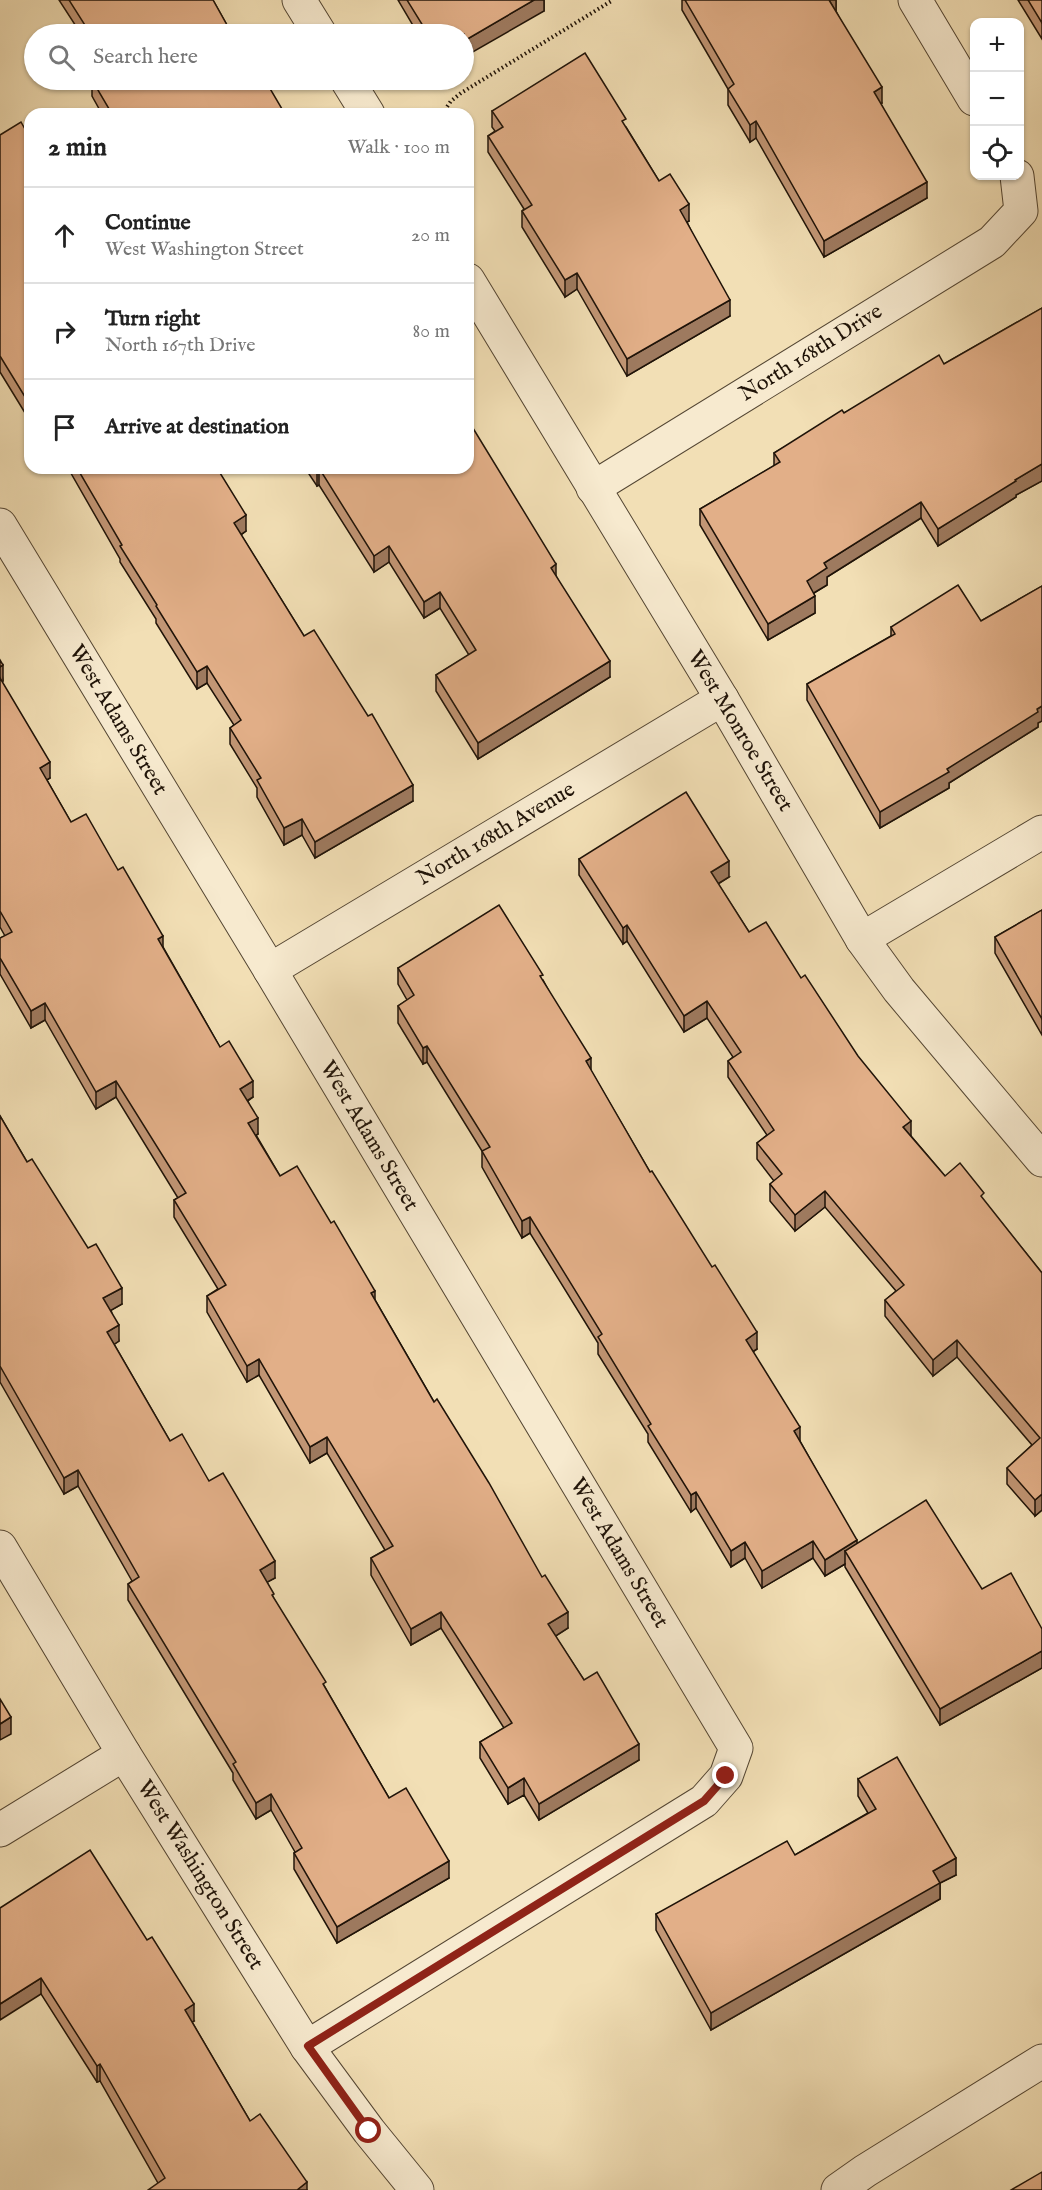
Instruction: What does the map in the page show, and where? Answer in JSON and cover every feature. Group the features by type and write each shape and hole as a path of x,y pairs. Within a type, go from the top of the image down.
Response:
{"street":[{"path":"299,0 314,24"},
{"path":"915,0 970,91"},
{"path":"353,90 364,108"},
{"name":"North 168th Drive","path":"593,488 992,242 1021,211 1017,180"},
{"name":"West Monroe Street","path":"474,290 722,699 862,939 899,990 1042,1160"},
{"name":"West Adams Street","path":"0,525 270,970 736,1748 726,1776 704,1801 308,2046"},
{"name":"North 168th Avenue","path":"270,970 722,699"},
{"path":"862,939 1042,832"},
{"name":"West Washington Street","path":"0,1547 124,1754 308,2046 369,2131 417,2190"},
{"path":"0,1830 124,1754"},
{"path":"838,2190 1042,2061"}],"path":[{"path":"474,85 613,0"},
{"path":"446,108 450,101 466,90"}],"building":[{"path":"69,0 213,0 226,24 84,24"},
{"path":"407,0 534,0 474,35 474,24 422,24"},
{"path":"685,0 829,0 882,87 874,92 927,182 824,241 756,121 750,125 728,89 734,84"},
{"path":"1028,0 1042,0 1042,23"},
{"path":"585,53 626,119 622,121 659,181 670,174 689,204 680,210 730,300 627,359 577,273 565,280 522,211 532,205 488,136 503,127 492,111"},
{"path":"98,90 271,90 281,108 108,108"},
{"path":"21,122 24,127 24,395 0,356 0,135"},
{"path":"1042,308 1042,464 938,529 921,502 824,563 827,568 807,581 815,596 768,624 700,509 780,462 774,453 842,410 844,413 939,355 944,364"},
{"path":"474,430 556,564 551,568 610,661 478,743 436,675 476,650 440,592 424,602 389,546 374,556 323,474 474,474"},
{"path":"81,474 221,474 246,515 234,523 304,636 314,630 368,716 372,714 413,785 315,842 302,819 284,828 257,780 261,778 230,728 241,720 207,666 197,672 120,546 122,545"},
{"path":"958,585 981,621 1042,586 1042,706 1037,709 1038,712 947,769 949,772 880,812 807,684 895,634 891,627"},
{"path":"0,678 50,762 40,768 71,822 86,814 118,870 123,867 163,936 158,939 220,1047 229,1041 253,1081 240,1089 258,1118 248,1123 280,1176 297,1166 331,1223 334,1221 375,1291 371,1293 434,1402 437,1399 489,1483 542,1577 545,1575 568,1612 548,1624 584,1680 597,1672 639,1744 539,1804 524,1778 508,1788 480,1742 512,1723 441,1612 411,1629 371,1558 393,1546 327,1437 310,1447 259,1359 247,1366 207,1296 226,1285 174,1200 186,1193 116,1081 96,1092 45,1003 31,1011 0,958 0,938 12,932 0,911"},
{"path":"686,792 729,861 711,872 749,932 766,922 801,978 805,975 858,1056 911,1121 903,1127 945,1176 960,1163 984,1193 981,1196 1042,1273 1042,1494 1035,1500 1007,1468 1040,1438 957,1340 933,1360 885,1300 904,1285 825,1191 795,1215 770,1184 782,1174 757,1143 774,1130 728,1061 741,1052 707,1001 684,1016 627,925 623,928 579,859"},
{"path":"499,905 591,1058 586,1061 650,1172 652,1171 712,1267 715,1265 757,1332 746,1340 800,1427 794,1431 857,1540 825,1560 813,1541 762,1571 745,1542 731,1551 696,1492 691,1495 648,1426 651,1424 598,1337 602,1334 530,1217 522,1221 482,1151 490,1147 427,1046 423,1048 398,1006 414,995 398,968"},
{"path":"1042,910 1042,1019 995,937"},
{"path":"0,1116 27,1162 32,1159 88,1248 96,1244 122,1288 103,1298 119,1325 107,1332 170,1441 182,1434 209,1481 223,1473 275,1561 260,1570 274,1594 272,1595 326,1682 323,1684 389,1798 406,1788 449,1861 337,1927 294,1853 302,1848 271,1794 256,1803 233,1764 236,1762 128,1584 139,1577 78,1470 64,1478 0,1366"},
{"path":"926,1500 982,1589 1011,1573 1042,1629 1042,1651 940,1709 845,1551"},
{"path":"0,1699 11,1717 0,1724"},
{"path":"897,1757 956,1858 933,1871 940,1883 711,2013 656,1914 787,1841 795,1855 876,1809 858,1779"},
{"path":"90,1850 147,1940 152,1937 194,2004 185,2010 250,2121 260,2114 307,2182 297,2190 148,2190 165,2178 100,2064 97,2066 41,1978 0,2004 0,1908"},
{"path":"1042,2172 1042,2190 1011,2190"}],"route":[{"path":"369,2131 308,2046 704,1801 726,1776"}]}
